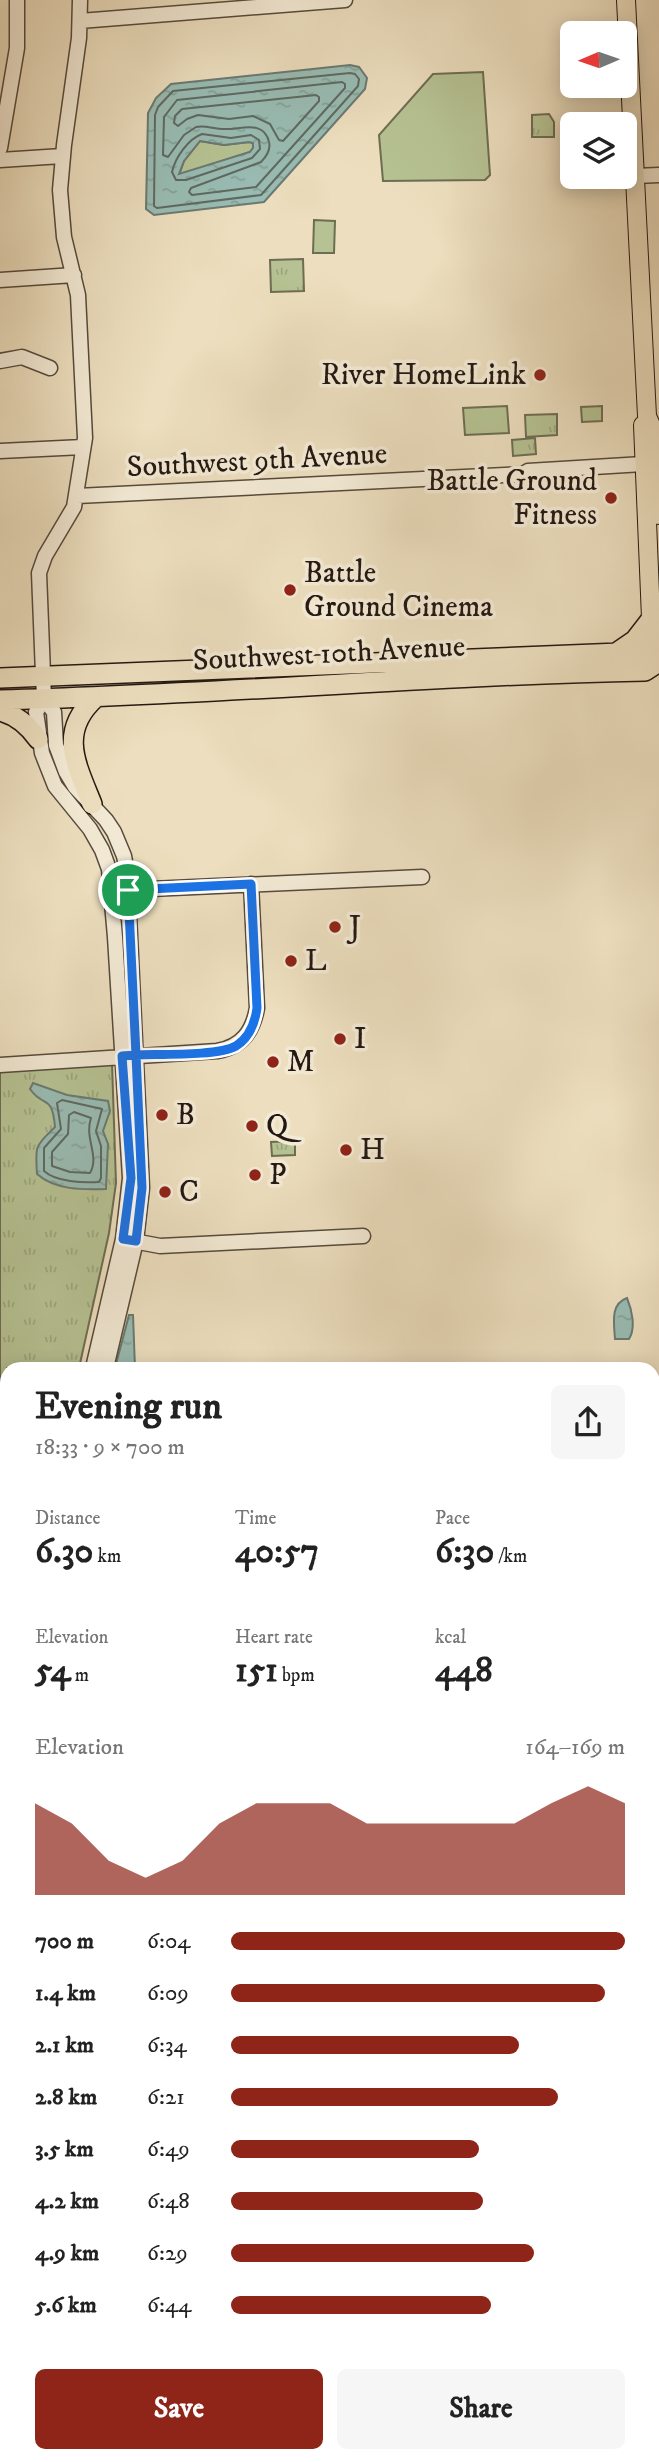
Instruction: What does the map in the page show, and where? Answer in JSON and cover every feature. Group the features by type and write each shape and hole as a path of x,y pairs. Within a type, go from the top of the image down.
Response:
{"highway":[{"path":"616,653 640,635 652,618"},
{"name":"Southwest 10th Avenue","path":"0,678 644,652 659,659 645,671 516,673 95,698 0,700"},
{"path":"92,804 76,760 73,735 76,719 95,698"},
{"path":"0,711 10,713 22,721 38,739"}],"main road":[{"path":"626,0 632,112"},
{"path":"636,189 647,416 653,430 659,513"},
{"path":"647,416 641,429 652,642 659,659"},
{"path":"644,470 650,472 651,493 659,513"}],"street":[{"path":"0,148 17,48 17,0"},
{"path":"80,0 80,21 60,190 61,222 78,295 85,424 77,496 69,518 45,555 39,573 44,699 36,712 41,753 55,786 96,838 109,869 142,1188 107,1362"},
{"path":"80,21 198,6 345,0"},
{"path":"0,160 62,156"},
{"path":"637,176 659,175"},
{"path":"0,280 74,275"},
{"path":"0,361 22,357 50,368"},
{"path":"0,451 83,447"},
{"name":"Southwest 9th Avenue","path":"77,496 523,474 528,471 644,470"},
{"path":"44,699 54,712 56,745 66,772 75,787 106,820 120,845 126,864 129,1055"},
{"path":"128,890 422,877"},
{"path":"0,1065 227,1049 245,1038 253,1026 257,1008 251,884"},
{"path":"130,1240 160,1246 363,1236"},
{"path":"95,1362 130,1240"}],"green space":[{"path":"483,72 490,175 485,180 383,181 379,135 433,74"},
{"path":"549,114 554,122 554,137 532,137 532,115"},
{"path":"200,141 224,145 249,142 253,143 253,148 250,152 179,175 184,161"},
{"path":"314,220 335,221 334,253 313,253"},
{"path":"303,259 304,291 271,292 270,260"},
{"path":"507,406 509,433 465,435 463,408"},
{"path":"602,406 602,421 582,422 581,407"},
{"path":"557,414 557,435 526,437 525,415"},
{"path":"535,438 536,454 513,456 512,440"},
{"path":"112,1063 116,1183 109,1233 80,1362 0,1362 0,1069"},
{"path":"295,1141 295,1155 272,1156 271,1142"}],"water":[{"path":"350,65 359,67 367,78 365,89 264,202 154,215 146,209 148,113 156,98 171,84","holes":["200,141 224,145 249,142 253,143 253,148 250,152 179,174 184,161"]},
{"path":"33,1083 67,1095 108,1101 110,1111 103,1131 108,1144 106,1189 61,1186 37,1174 38,1147 55,1127 49,1105 30,1089"},
{"path":"627,1298 632,1319 631,1335 629,1339 615,1339 615,1309"},
{"path":"129,1315 133,1315 135,1362 117,1362"}],"place":[{"name":"River HomeLink","path":"540,375"},
{"name":"Battle Ground Fitness","path":"611,498"},
{"name":"Battle Ground Cinema","path":"290,590"},
{"name":"J","path":"335,927"},
{"name":"L","path":"291,961"},
{"name":"I","path":"340,1039"},
{"name":"M","path":"273,1062"},
{"name":"B","path":"162,1115"},
{"name":"Q","path":"252,1126"},
{"name":"H","path":"346,1150"},
{"name":"P","path":"255,1175"},
{"name":"C","path":"165,1192"}],"route":[{"path":"128,890 136,1055 122,1056 131,1178 123,1239 136,1241 142,1188 136,1055 227,1049 245,1038 253,1026 257,1008 251,884 128,890"}]}
